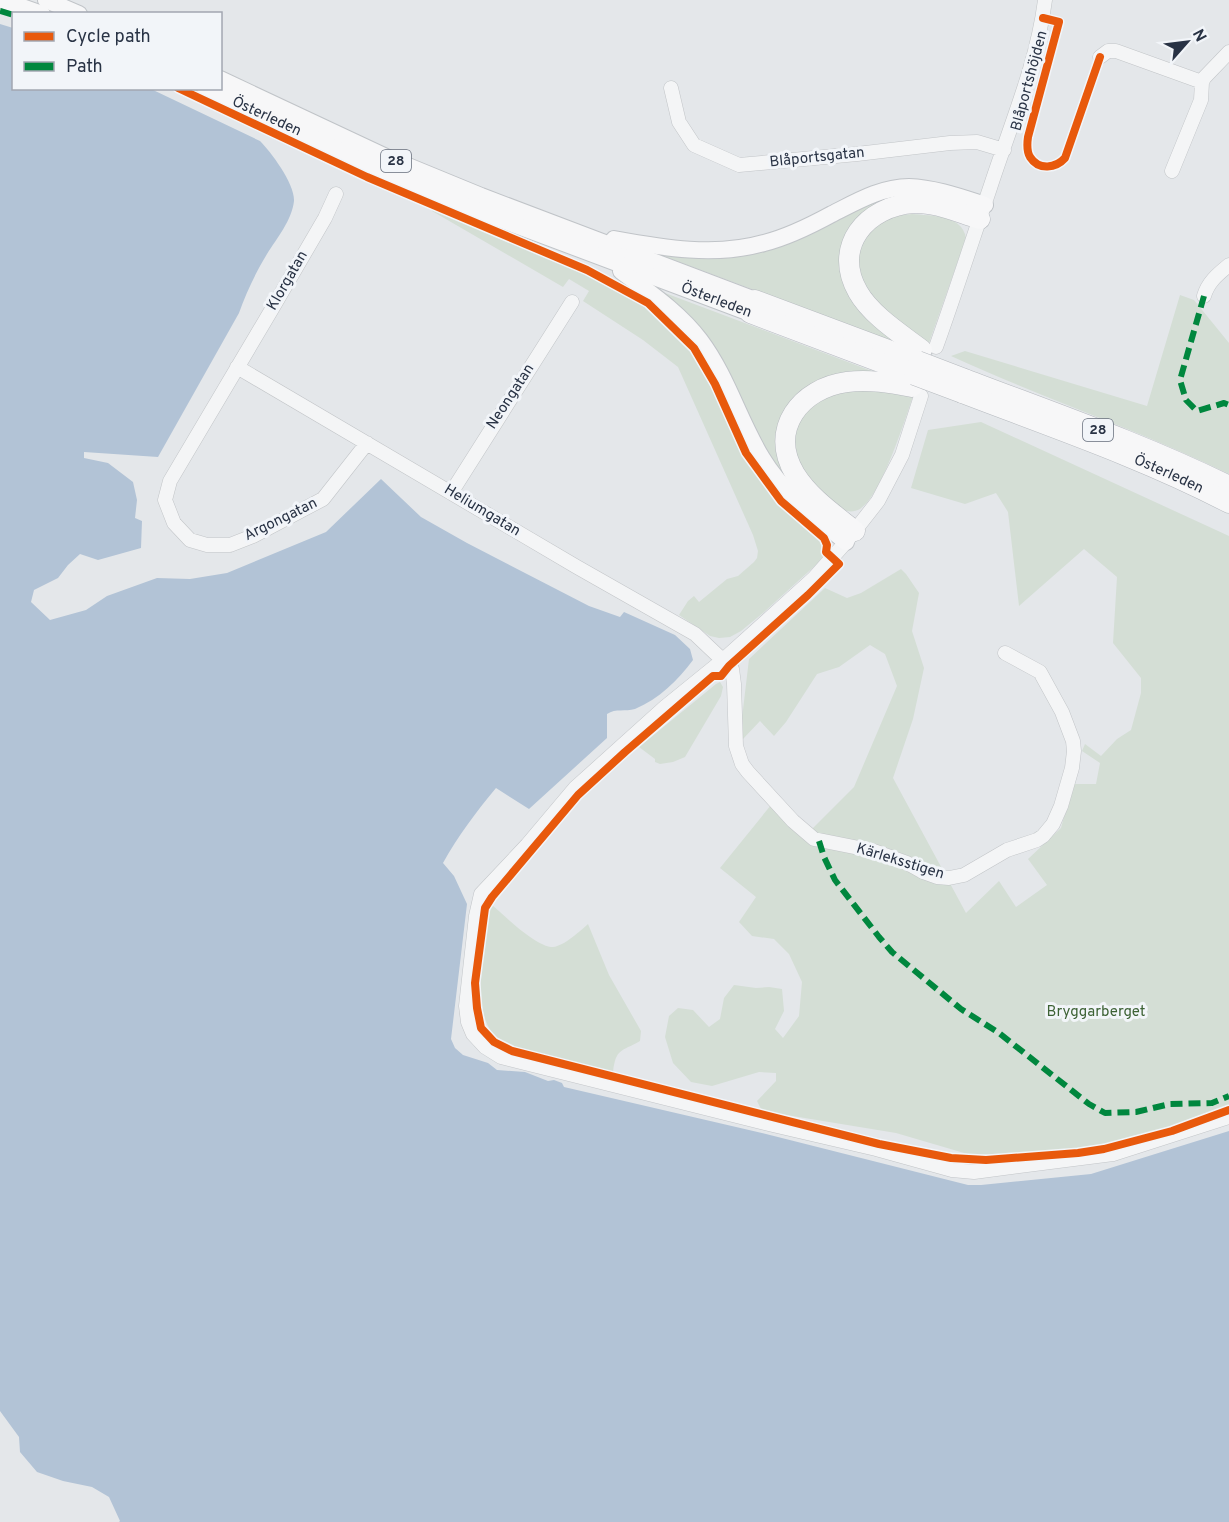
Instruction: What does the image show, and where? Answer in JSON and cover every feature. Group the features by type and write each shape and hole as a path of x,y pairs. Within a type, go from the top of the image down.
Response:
{"highway":[{"path":"921,370 886,322 859,293 850,274 849,255 853,240 871,217 883,210 898,206 915,203 982,212"},
{"name":"Österleden","path":"752,307 961,386 1121,438 1229,486"},
{"path":"851,537 802,484 794,472 785,448 785,434 795,411 802,402 823,388 834,384 921,370 961,386"},
{"name":"Österleden","path":"961,386 981,400 1113,451 1229,503"}],"main road":[{"path":"2,0 36,12"},
{"path":"46,0 74,12"},
{"name":"Österleden","path":"222,81 386,157 573,231 752,307"},
{"name":"Österleden","path":"209,90 380,169 481,212 606,259 752,307"},
{"path":"573,231 648,245 727,250 753,246 782,237 859,200 891,189 906,187 937,191 982,212"},
{"path":"606,259 660,300 689,326 700,340 721,373 754,444 773,476 801,505 851,537"}],"street":[{"path":"1046,0 1035,49 1004,150 921,370 902,455 878,501 851,537 814,578 575,788 527,845 481,894 476,916 466,1006 468,1022 473,1034 485,1047 501,1057 876,1149 952,1170 974,1172 1113,1154 1229,1117"},
{"path":"1100,57 1108,51 1116,51 1202,82"},
{"path":"1172,171 1201,100 1202,82 1229,52"},
{"name":"Blåportsgatan","path":"671,88 679,122 694,145 739,165 857,154 950,142 977,142 1004,150"},
{"name":"Klorgatan","path":"237,367 325,218 336,194"},
{"path":"1204,296 1211,281 1229,265"},
{"name":"Neongatan","path":"451,493 572,302"},
{"name":"Heliumgatan","path":"237,367 695,634 723,660"},
{"name":"Argongatan","path":"237,367 170,481 165,501 174,523 189,540 207,545 230,545 253,536 323,499 367,443"},
{"name":"Kärleksstigen","path":"723,660 732,669 734,679 736,746 742,764 793,821 814,839 873,851 937,877 950,878 964,875 1007,850 1043,836 1053,824 1072,768 1073,741 1062,712 1040,672 1005,653"}],"green space":[{"path":"893,193 942,202 857,220 847,231 842,246 901,345 658,254 718,256"},
{"path":"432,209 576,269 647,306 664,321 699,363 714,388 747,460 759,479 787,511 819,539 823,548 823,556 818,563 763,613 730,637 710,636 679,615 694,596 699,602 727,579 738,576 754,562 758,551 678,367 643,340 583,301 589,291 569,279 563,287"},
{"path":"912,214 952,220 959,224 966,238 929,343 877,305 859,277 857,258 859,244 869,229 894,216"},
{"path":"657,290 877,373 837,374 822,379 804,391 788,407 778,425 776,441 789,488 750,423"},
{"path":"1180,295 1194,300 1229,343 1229,474 951,356 965,351 1147,406"},
{"path":"856,388 896,391 913,396 891,457 876,489 860,509 847,511 821,492 804,472 795,451 794,439 798,422 816,401"},
{"name":"Bryggarberget","path":"981,422 1229,536 1229,1106 1157,1133 1091,1151 971,1155 896,1133 762,1111 757,1101 776,1081 776,1073 759,1072 712,1086 691,1082 673,1063 665,1037 669,1016 678,1008 693,1010 709,1027 720,1019 724,998 734,985 782,989 784,1011 775,1029 783,1038 799,1016 802,982 789,954 774,939 752,936 739,922 756,897 720,868 771,805 811,830 854,787 897,686 885,654 870,645 839,667 817,674 786,722 774,736 760,721 743,739 742,718 749,659 825,588 847,598 861,593 901,569 919,593 912,631 924,668 913,719 893,778 966,913 999,881 1016,907 1047,885 1028,859 1061,828 1073,784 1096,784 1100,763 1082,751 1085,744 1101,756 1117,739 1131,730 1141,693 1141,678 1113,643 1117,577 1084,549 1019,606 1008,512 996,493 965,504 911,488 928,430"},
{"path":"720,682 723,687 721,696 685,757 660,764 639,747 716,684"},
{"path":"491,904 521,930 546,946 553,947 562,944 588,924 609,975 641,1031 640,1041 620,1052 613,1072 520,1050 505,1044 492,1033 485,1018 481,1000 482,959"}],"water":[{"path":"0,24 12,28 12,90 153,90 260,141 287,177 294,201 287,222 259,268 239,313 158,457 84,452 84,458 108,463 133,482 137,500 135,518 142,521 141,548 98,560 80,554 58,578 34,590 31,602 50,620 86,610 107,596 157,578 190,579 227,573 326,532 381,479 421,517 467,543 589,606 620,617 624,612 675,635 690,649 693,660 674,682 644,705 607,714 607,738 529,809 496,788 468,824 443,863 454,876 467,904 451,1039 455,1048 463,1055 488,1063 497,1070 525,1072 548,1081 554,1080 562,1083 564,1087 766,1134 968,1185 1091,1174 1229,1131 1229,1522 119,1522 109,1497 92,1487 63,1481 37,1472 20,1452 19,1437 0,1411"}],"marked path":[{"path":"0,11 12,14"},
{"path":"1204,296 1180,380 1186,400 1197,411 1224,403 1229,405"},
{"path":"819,841 835,880 892,952 961,1009 999,1033 1089,1104 1105,1113 1136,1112 1170,1104 1212,1103 1229,1096"}],"cycle path":[{"name":"Blåportshöjden","path":"1043,18 1059,22 1028,137 1029,155 1038,164 1048,167 1065,158 1100,57"},
{"path":"182,90 367,177 587,270 648,303 694,348 715,384 746,453 781,501 824,538 827,545 826,552 839,564 721,676 713,676 578,795 492,897 485,908 475,983 481,1028 494,1042 512,1051 879,1144 951,1158 986,1160 1104,1149 1172,1131 1229,1110"}]}
